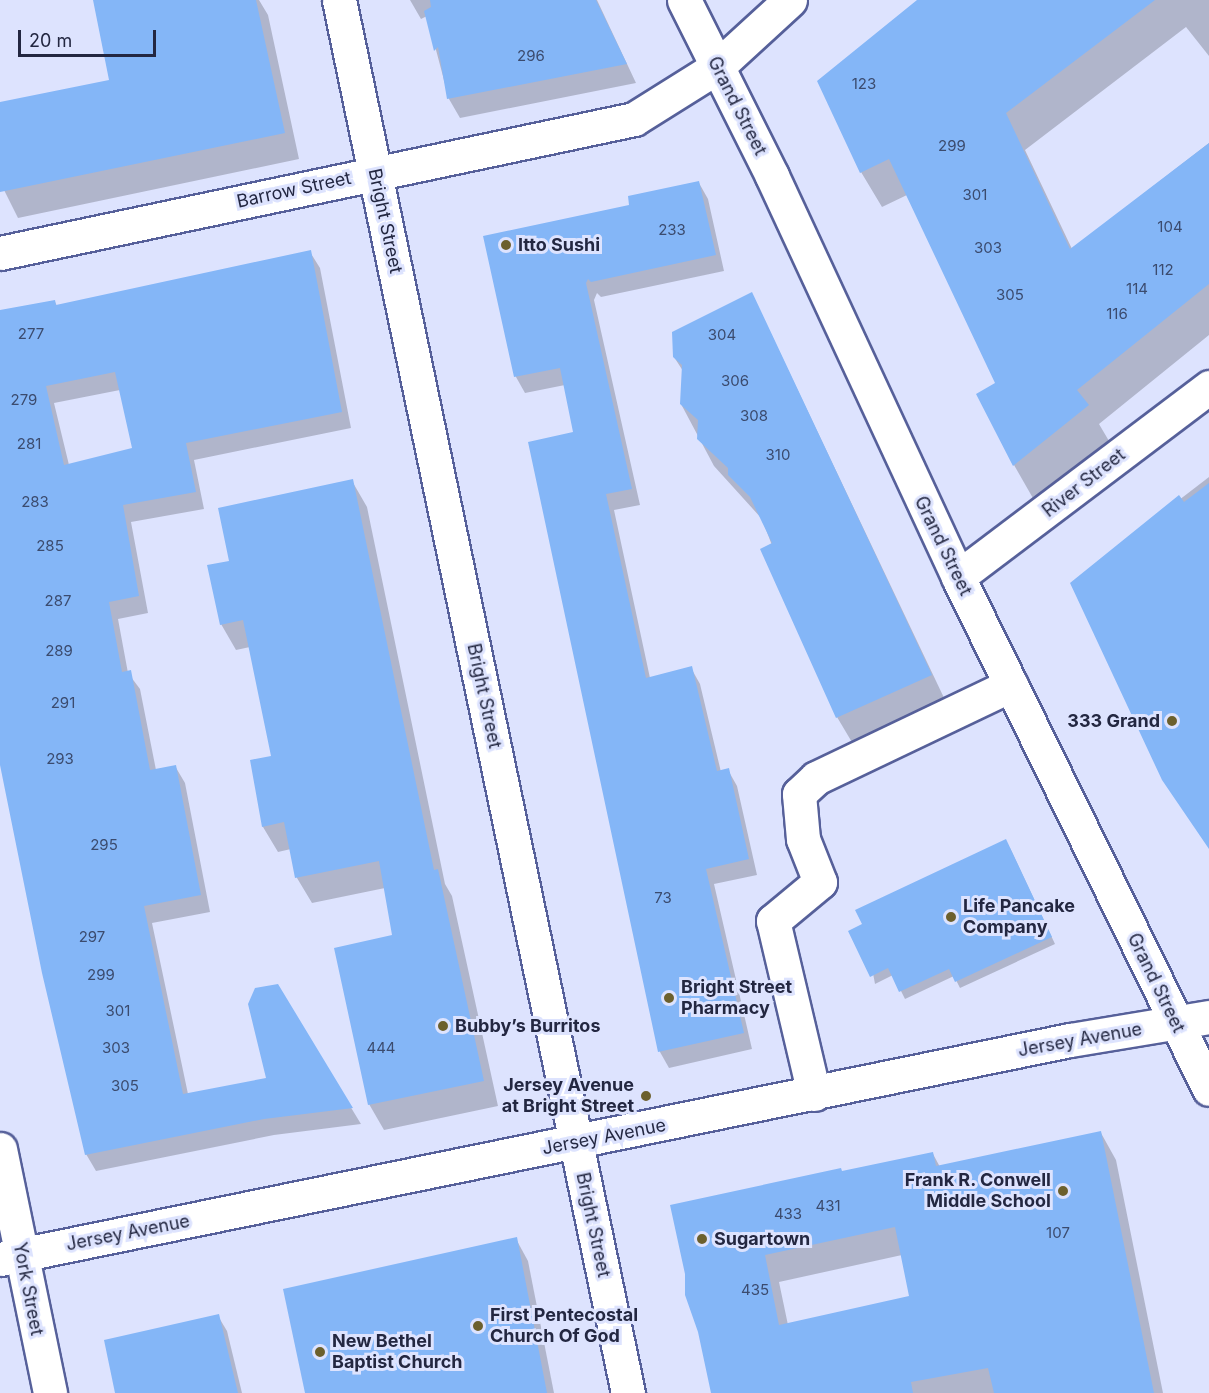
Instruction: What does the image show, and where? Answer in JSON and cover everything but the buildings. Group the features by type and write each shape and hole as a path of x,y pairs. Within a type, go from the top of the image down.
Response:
{"street":[{"name":"Bright Street","path":"339,0 628,1393"},
{"name":"Grand Street","path":"684,0 772,176 958,577 1209,1089"},
{"name":"Barrow Street","path":"0,253 634,119 717,68 790,0"},
{"name":"River Street","path":"958,577 1209,387"},
{"path":"814,1094 773,921 820,882 803,839 799,794 816,778 1011,685"},
{"name":"Jersey Avenue","path":"11,1257 1070,1040 1209,1017"},
{"name":"York Street","path":"0,1149 11,1257 50,1393"}],"place":[{"name":"Itto Sushi","path":"506,245"},
{"name":"333 Grand","path":"1172,721"},
{"name":"Life Pancake Company","path":"951,917"},
{"name":"Bright Street Pharmacy","path":"669,998"},
{"name":"Bubby’s Burritos","path":"443,1026"},
{"name":"Jersey Avenue at Bright Street","path":"646,1096"},
{"name":"Frank R. Conwell Middle School","path":"1063,1191"},
{"name":"Sugartown","path":"702,1239"},
{"name":"First Pentecostal Church Of God","path":"478,1326"},
{"name":"New Bethel Baptist Church","path":"320,1352"}]}
